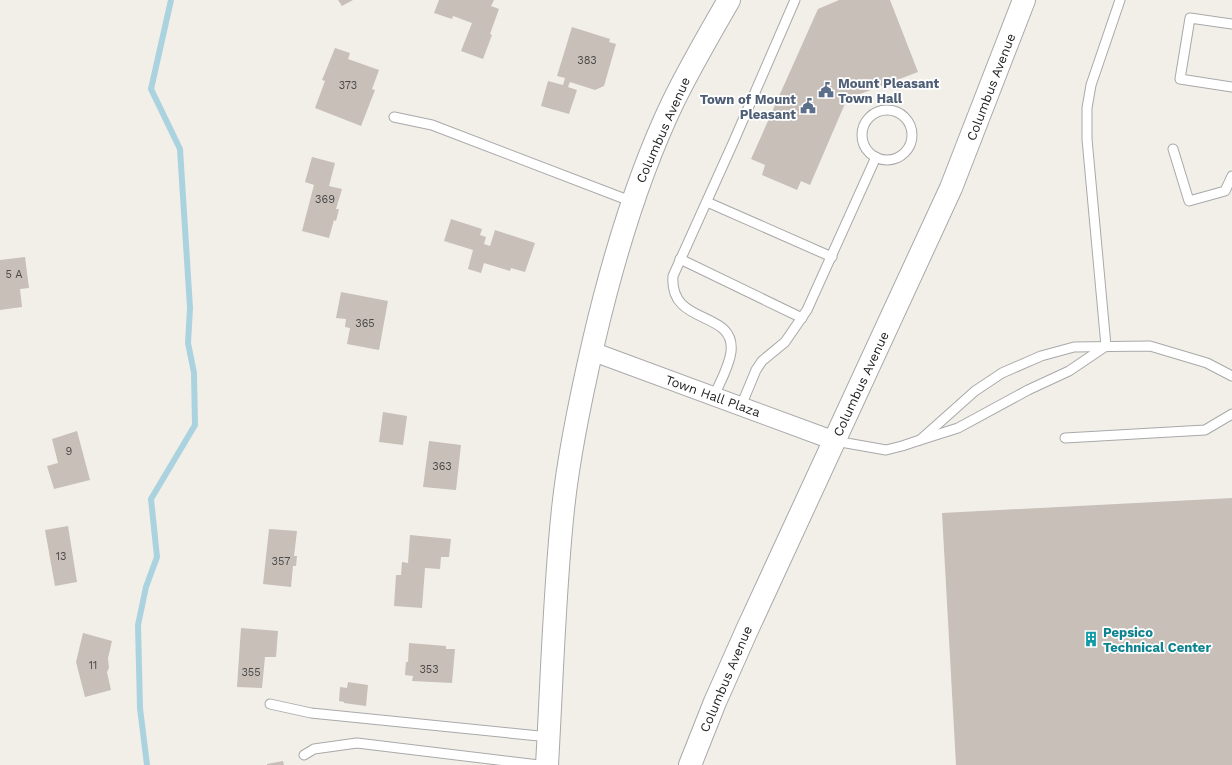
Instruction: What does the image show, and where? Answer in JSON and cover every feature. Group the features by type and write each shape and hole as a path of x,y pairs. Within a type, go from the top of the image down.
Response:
{"street":[{"name":"Columbus Avenue","path":"547,765 554,630 563,509 574,435 592,351 610,279 633,202 655,142 674,102 729,0"},
{"name":"Columbus Avenue","path":"690,765 730,666 951,188 1024,0"},
{"name":"Town Hall Plaza","path":"592,351 835,441"}],"lane":[{"path":"714,396 731,352 727,332 719,325 690,311 680,303 674,293 672,283 673,276 795,0"},
{"path":"1106,346 1087,139 1087,108 1091,85 1120,0"},
{"path":"1232,24 1190,18 1180,79 1232,88"},
{"path":"887,110 895,112 902,116 910,126 912,137 910,145 899,157 892,160 883,160 876,157 864,146 862,138 864,126 872,116 879,112 887,110"},
{"path":"394,117 432,125 633,202"},
{"path":"1174,149 1189,201 1226,191 1232,176"},
{"path":"741,406 756,370 762,361 785,342 802,318 832,257 876,157"},
{"path":"707,202 832,257"},
{"path":"680,259 802,318"},
{"path":"835,441 886,450 958,428 1015,396 1069,371 1106,346"},
{"path":"920,440 975,391 1002,373 1041,356 1074,347 1150,346 1207,363 1232,376"},
{"path":"1065,438 1205,430 1232,414"},
{"path":"270,704 311,713 549,737"},
{"path":"304,755 314,749 357,743 539,765"}],"building":[{"path":"338,0 353,0 342,6"},
{"path":"439,0 494,0 491,6 499,9 490,34 492,35 483,59 461,51 472,23 453,16 452,19 434,13"},
{"name":"Mount Pleasant Town Hall","path":"839,0 890,0 918,72 847,99 810,185 801,181 797,190 762,175 765,165 751,159 818,9"},
{"path":"572,27 610,39 609,42 616,44 604,86 595,90 570,82 568,87 577,90 569,114 541,106 548,81 563,85 565,78 557,76"},
{"path":"335,48 350,53 348,59 379,70 372,89 375,90 361,126 315,108 325,81 322,80"},
{"path":"312,157 335,163 329,186 342,189 336,209 339,209 336,221 334,220 329,238 302,231 314,185 305,182"},
{"path":"451,219 482,229 480,235 486,237 484,244 490,246 495,230 535,243 525,272 511,268 510,271 484,263 481,273 468,269 473,250 444,241"},
{"path":"25,257 29,288 20,289 22,307 0,310 0,260"},
{"path":"341,292 388,301 379,350 347,344 350,328 345,327 346,319 336,318"},
{"path":"383,412 407,416 403,445 379,442"},
{"path":"77,431 90,480 54,489 47,466 58,463 52,439"},
{"path":"429,441 461,445 456,490 423,487"},
{"name":"Pepsico Technical Center","path":"1232,498 1232,765 956,765 942,513"},
{"path":"68,526 77,582 55,586 45,530"},
{"path":"269,529 297,531 294,556 297,556 296,566 293,566 291,587 263,584"},
{"path":"410,535 451,539 449,557 441,557 440,569 425,568 422,608 394,606 396,575 401,575 402,562 408,563"},
{"path":"241,628 278,631 276,657 265,657 262,688 237,687"},
{"path":"83,633 112,641 108,658 109,668 107,672 111,690 85,697 76,662"},
{"path":"409,643 446,646 446,649 455,649 452,683 412,681 413,676 405,675 406,662 408,662"},
{"path":"348,682 368,685 366,706 339,701 340,687 347,688"},
{"path":"283,761 284,765 267,765 267,764"}],"waterway":[{"path":"147,765 140,708 138,625 146,587 157,557 151,499 195,425 194,373 188,343 190,308 180,149 151,89 171,0"}],"place":[{"name":"Mount Pleasant Town Hall","path":"826,90"},
{"name":"Town of Mount Pleasant","path":"808,106"},
{"name":"Pepsico Technical Center","path":"1091,639"}]}
